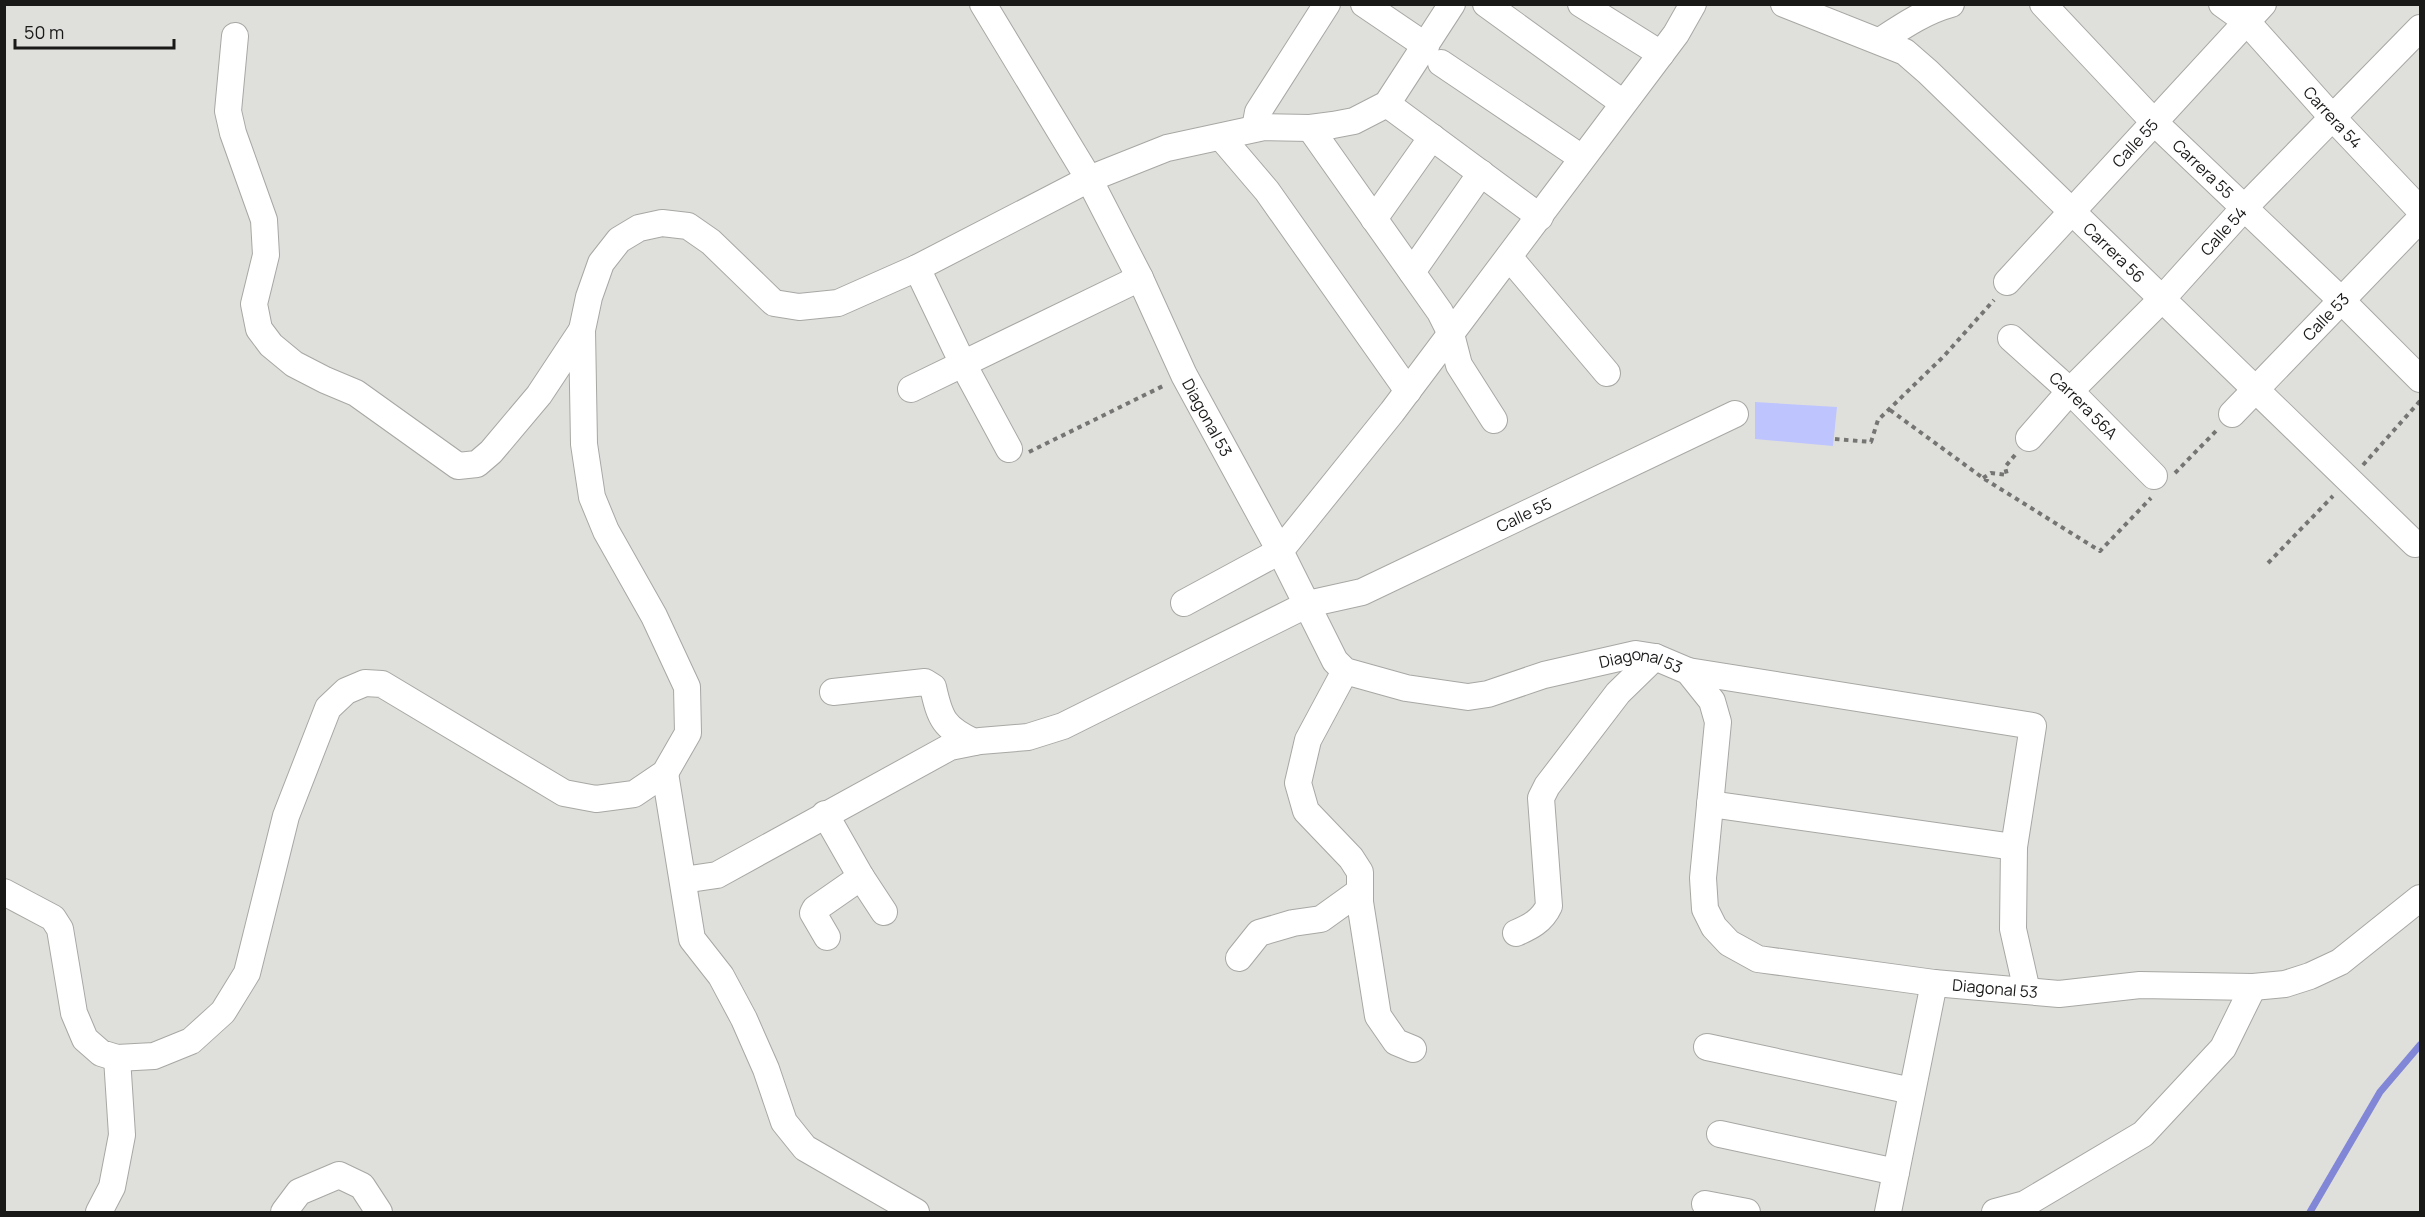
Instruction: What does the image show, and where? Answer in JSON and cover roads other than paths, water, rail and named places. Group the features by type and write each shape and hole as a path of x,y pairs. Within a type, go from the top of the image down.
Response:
{"street":[{"name":"Diagonal 53","path":"983,4 1089,179 1140,278 1184,375 1308,604 1335,661 1345,671 1406,688 1468,696 1488,694 1544,675 1636,654 1655,657 1688,671 1712,701 1718,722 1703,878 1705,909 1714,927 1729,943 1758,959 1934,983 2059,994 2140,985 2253,987 2285,984 2310,976 2340,962 2421,898"},
{"path":"1255,128 1258,112 1328,4"},
{"path":"1364,4 1582,158"},
{"path":"4,892 53,918 60,928 74,1013 85,1039 101,1053 117,1059 154,1056 191,1041 223,1012 247,973 286,816 328,708 346,690 365,683 382,684 564,793 596,799 634,794 665,773 688,733 687,687 654,616 606,531 592,497 584,444 582,330 589,297 601,263 620,240 639,228 662,223 688,226 711,242 774,303 799,307 838,303 917,268 1089,179 1167,148 1255,128 1310,128 1354,121 1387,104 1433,54 1452,4"},
{"path":"1486,4 1623,103"},
{"path":"1581,4 1661,54"},
{"path":"1184,603 1280,551 1408,391 1540,217 1676,34 1693,4"},
{"name":"Carrera 56","path":"1784,4 1905,52 2415,544"},
{"path":"1880,41 1903,4"},
{"path":"1880,41 1908,22 1951,4"},
{"name":"Carrera 55","path":"2043,4 2154,122 2421,379"},
{"name":"Carrera 54","path":"2222,4 2255,13 2332,117 2421,210"},
{"name":"Calle 55","path":"2007,282 2255,13"},
{"name":"Calle 54","path":"2029,438 2070,391 2162,299 2244,208 2421,28"},
{"path":"235,36 228,111 233,133 264,220 266,255 254,304 259,328 271,345 294,364 356,393 459,466 477,464 491,452 539,395 582,330"},
{"path":"1387,104 1540,217"},
{"path":"1310,128 1440,312 1451,334 1459,365 1494,420"},
{"path":"1221,137 1267,191 1408,391"},
{"path":"1374,219 1432,137"},
{"path":"1412,272 1481,173"},
{"name":"Calle 53","path":"2232,414 2421,219"},
{"path":"1509,257 1607,373"},
{"path":"917,268 963,364 1009,449"},
{"path":"911,388 1140,278"},
{"name":"Carrera 56A","path":"2011,338 2070,391 2162,480"},
{"name":"Calle 55","path":"683,880 717,875 950,747 974,742 1028,737 1063,726 1308,604 1362,592 1735,414"},
{"path":"1516,933 1532,926 1545,914 1548,906 1541,798 1547,786 1618,693 1655,657"},
{"path":"1345,671 1308,740 1298,783 1306,811 1351,858 1360,872 1360,891 1378,1016 1396,1042 1413,1049"},
{"path":"1688,671 2032,726 2014,847 2013,929 2027,991"},
{"path":"833,692 925,682 933,687 942,720 954,733 974,742"},
{"path":"665,773 692,939 721,976 744,1019 766,1070 784,1122 805,1148 916,1212"},
{"path":"1710,804 2014,847"},
{"path":"825,814 884,912"},
{"path":"827,937 813,913 815,909 861,877"},
{"path":"1239,958 1260,933 1293,923 1321,919 1360,891"},
{"path":"1888,1212 1934,983"},
{"path":"1995,1212 2025,1204 2143,1134 2223,1048 2253,987"},
{"path":"1707,1047 1912,1091"},
{"path":"99,1212 112,1187 122,1136 117,1059"},
{"path":"1720,1134 1896,1172"},
{"path":"284,1212 299,1192 339,1175 362,1186 379,1212"},
{"path":"1705,1204 1747,1212"}],"waterway":[{"path":"2310,1212 2380,1092 2420,1045"}]}
